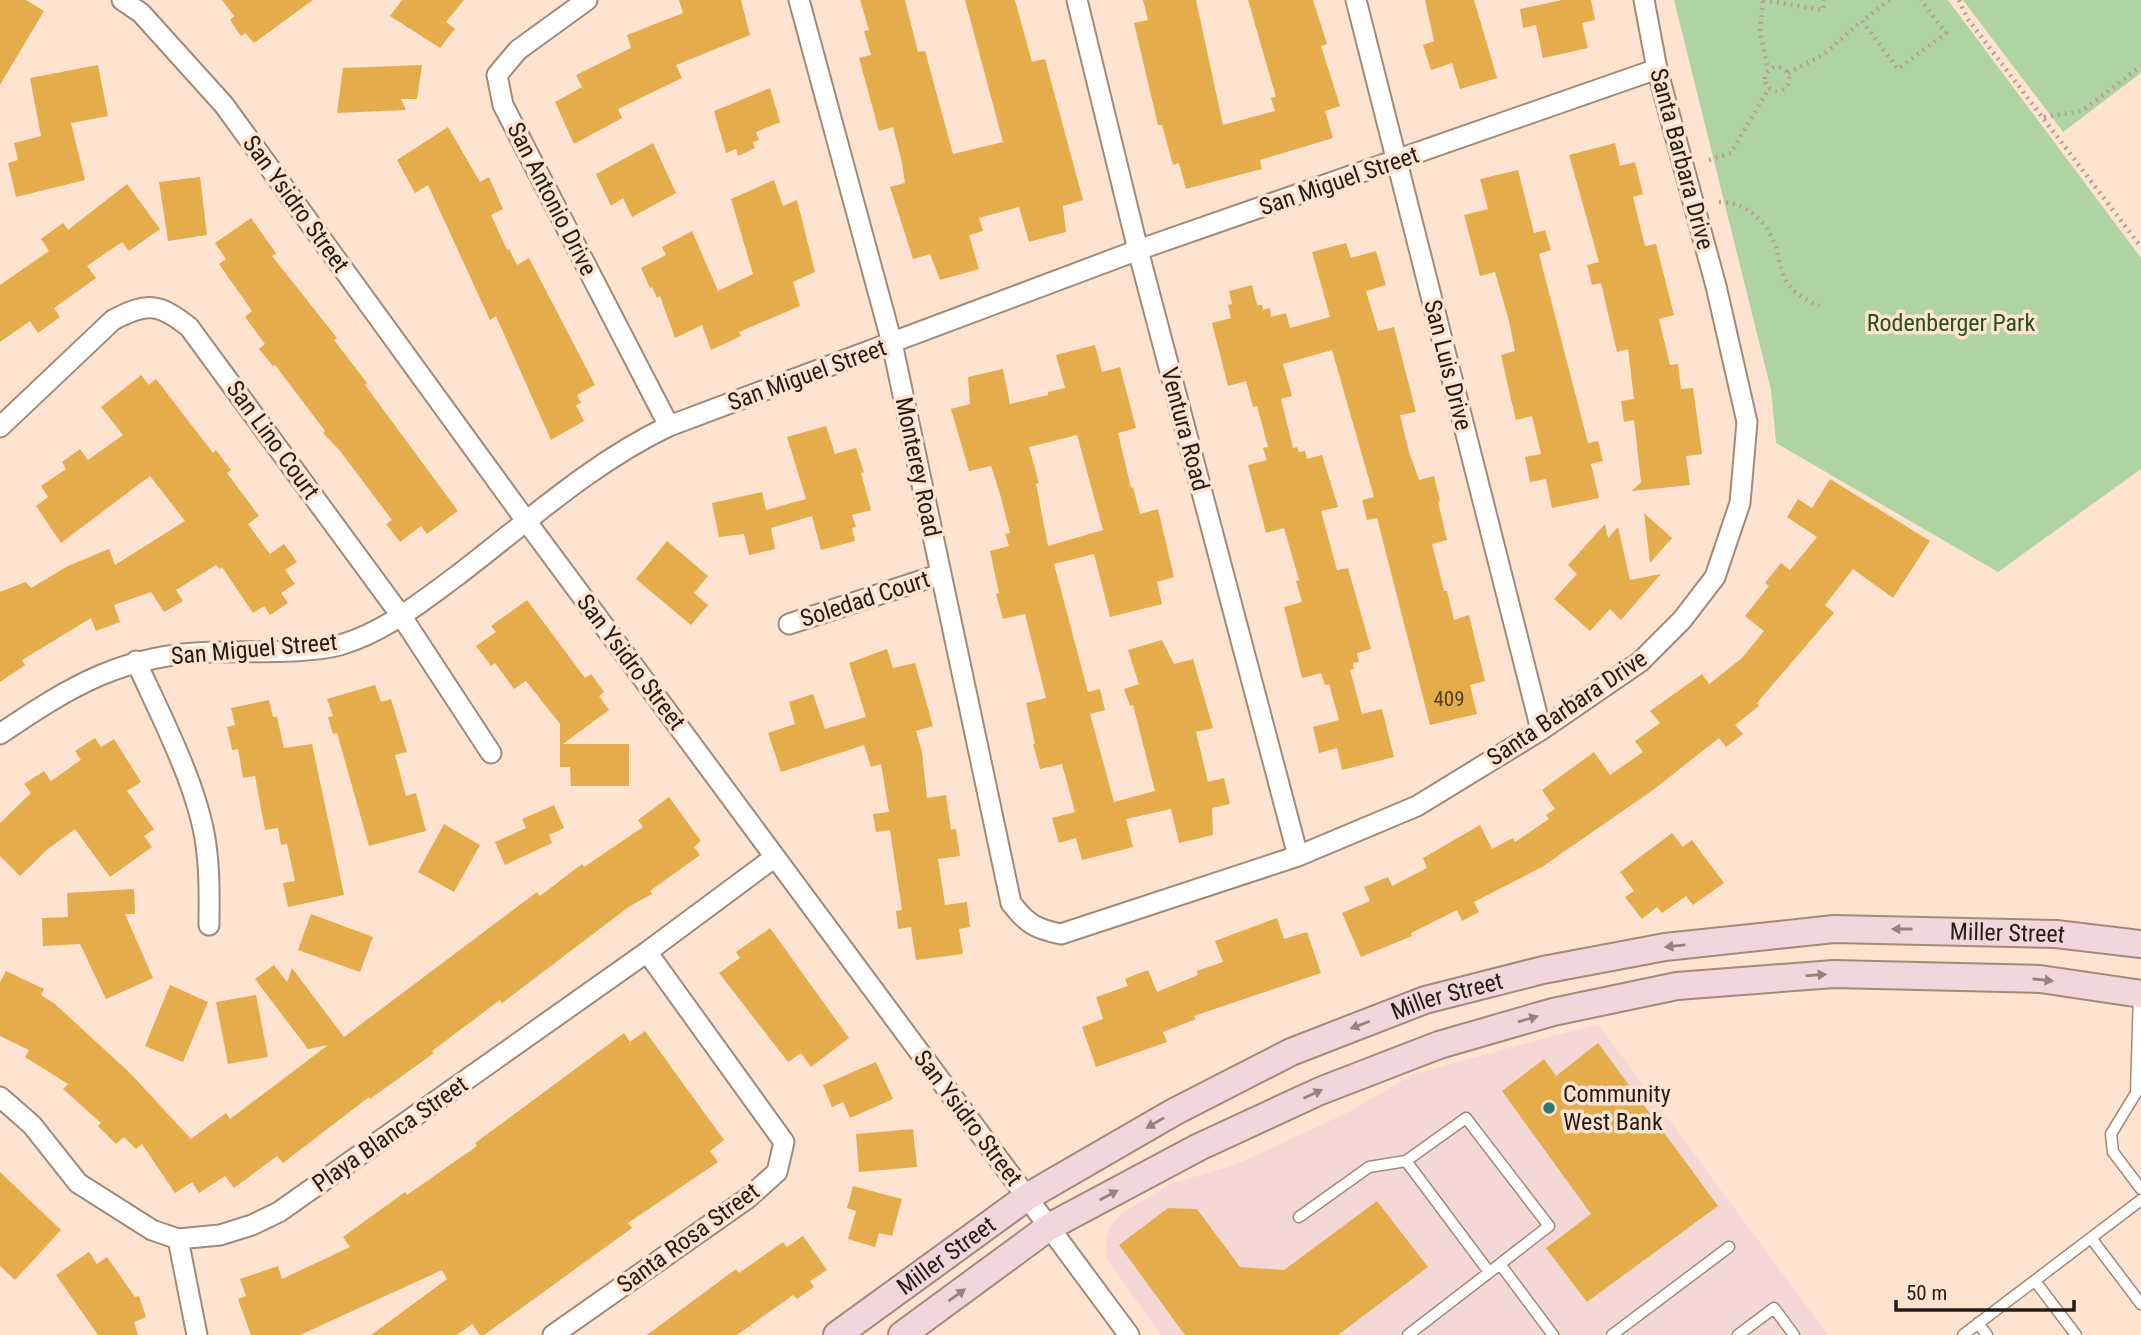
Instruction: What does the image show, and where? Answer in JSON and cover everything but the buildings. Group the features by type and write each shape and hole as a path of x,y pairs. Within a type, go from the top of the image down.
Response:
{"street":[{"name":"San Ysidro Street","path":"122,0 146,6 224,105 527,522 1129,1335"},
{"name":"San Antonio Drive","path":"587,0 518,50 497,75 503,105 669,426"},
{"name":"Monterey Road","path":"799,0 891,343 1011,903 1027,924 1036,929"},
{"name":"Ventura Road","path":"1077,0 1138,250 1298,856"},
{"name":"San Luis Drive","path":"1356,0 1541,730"},
{"name":"Santa Barbara Drive","path":"1036,929 1061,934 1298,856 1417,806 1541,730 1640,662 1682,620 1715,577 1740,503 1747,422 1716,286 1657,69 1644,0"},
{"name":"San Miguel Street","path":"0,734 52,698 104,671 136,661 211,652 262,652 339,645 402,617 593,468 627,446 669,426 1138,250 1657,69"},
{"name":"San Lino Court","path":"0,427 113,320 133,309 150,306 169,311 189,327 402,617 491,753"},
{"name":"Soledad Court","path":"789,624 941,574"},
{"path":"136,661 177,752 198,813 207,852 209,925"},
{"name":"Playa Blanca Street","path":"0,1097 32,1125 78,1183 152,1230 178,1239 220,1235 252,1225 279,1212 647,952 775,857"},
{"name":"Miller Street","path":"837,1335 1027,1197 1174,1112 1291,1052 1425,1000 1543,970 1665,947 1834,929 2056,934 2141,944"},
{"name":"Santa Rosa Street","path":"553,1335 748,1198 777,1172 784,1142 647,952"},
{"name":"Miller Street","path":"902,1335 1049,1227 1199,1147 1320,1091 1440,1045 1577,1007 1677,986 1834,974 2040,979 2140,994"},
{"path":"178,1239 197,1335"}],"lane":[{"path":"2140,994 2136,1093 2116,1123 2111,1134 2111,1144 2113,1152 2141,1189"},
{"path":"1299,1217 1369,1167 1406,1161 1466,1118 1549,1226 1408,1335"},
{"path":"1406,1161 1489,1272"},
{"path":"1963,1335 2141,1200"},
{"path":"2091,1238 2141,1304"},
{"path":"1612,1335 1728,1247"},
{"path":"1500,1264 1553,1335"},
{"path":"2035,1280 2076,1335"},
{"path":"1738,1335 1774,1308 1794,1335"},
{"path":"1978,1323 1987,1335"}],"path":[{"path":"1768,70 1781,67 1788,74 1788,84 1784,89 1778,91 1769,88 1764,80 1768,70 1760,31 1763,1 1822,10 1824,0"},
{"path":"1788,74 1823,55 1890,0"},
{"path":"1862,21 1898,69 1946,33 1921,0"},
{"path":"1959,0 1968,18 2141,247"},
{"path":"2044,117 2082,111 2141,66"},
{"path":"1710,160 1731,153 1769,88"},
{"path":"1719,202 1741,205 1765,226 1774,243 1787,282 1799,296 1819,306"}],"shaded area":[{"path":"1598,1024 1828,1335 1161,1335 1107,1259 1106,1238 1110,1226 1121,1214 1170,1184 1235,1165 1347,1113 1414,1074"}],"green space":[{"name":"Rodenberger Park","path":"1674,0 1948,0 2141,258 2141,469 1998,572 1776,443 1771,390"},
{"path":"1963,0 2141,0 2141,73 2063,132"}],"place":[{"name":"Community West Bank","path":"1549,1108"}]}
